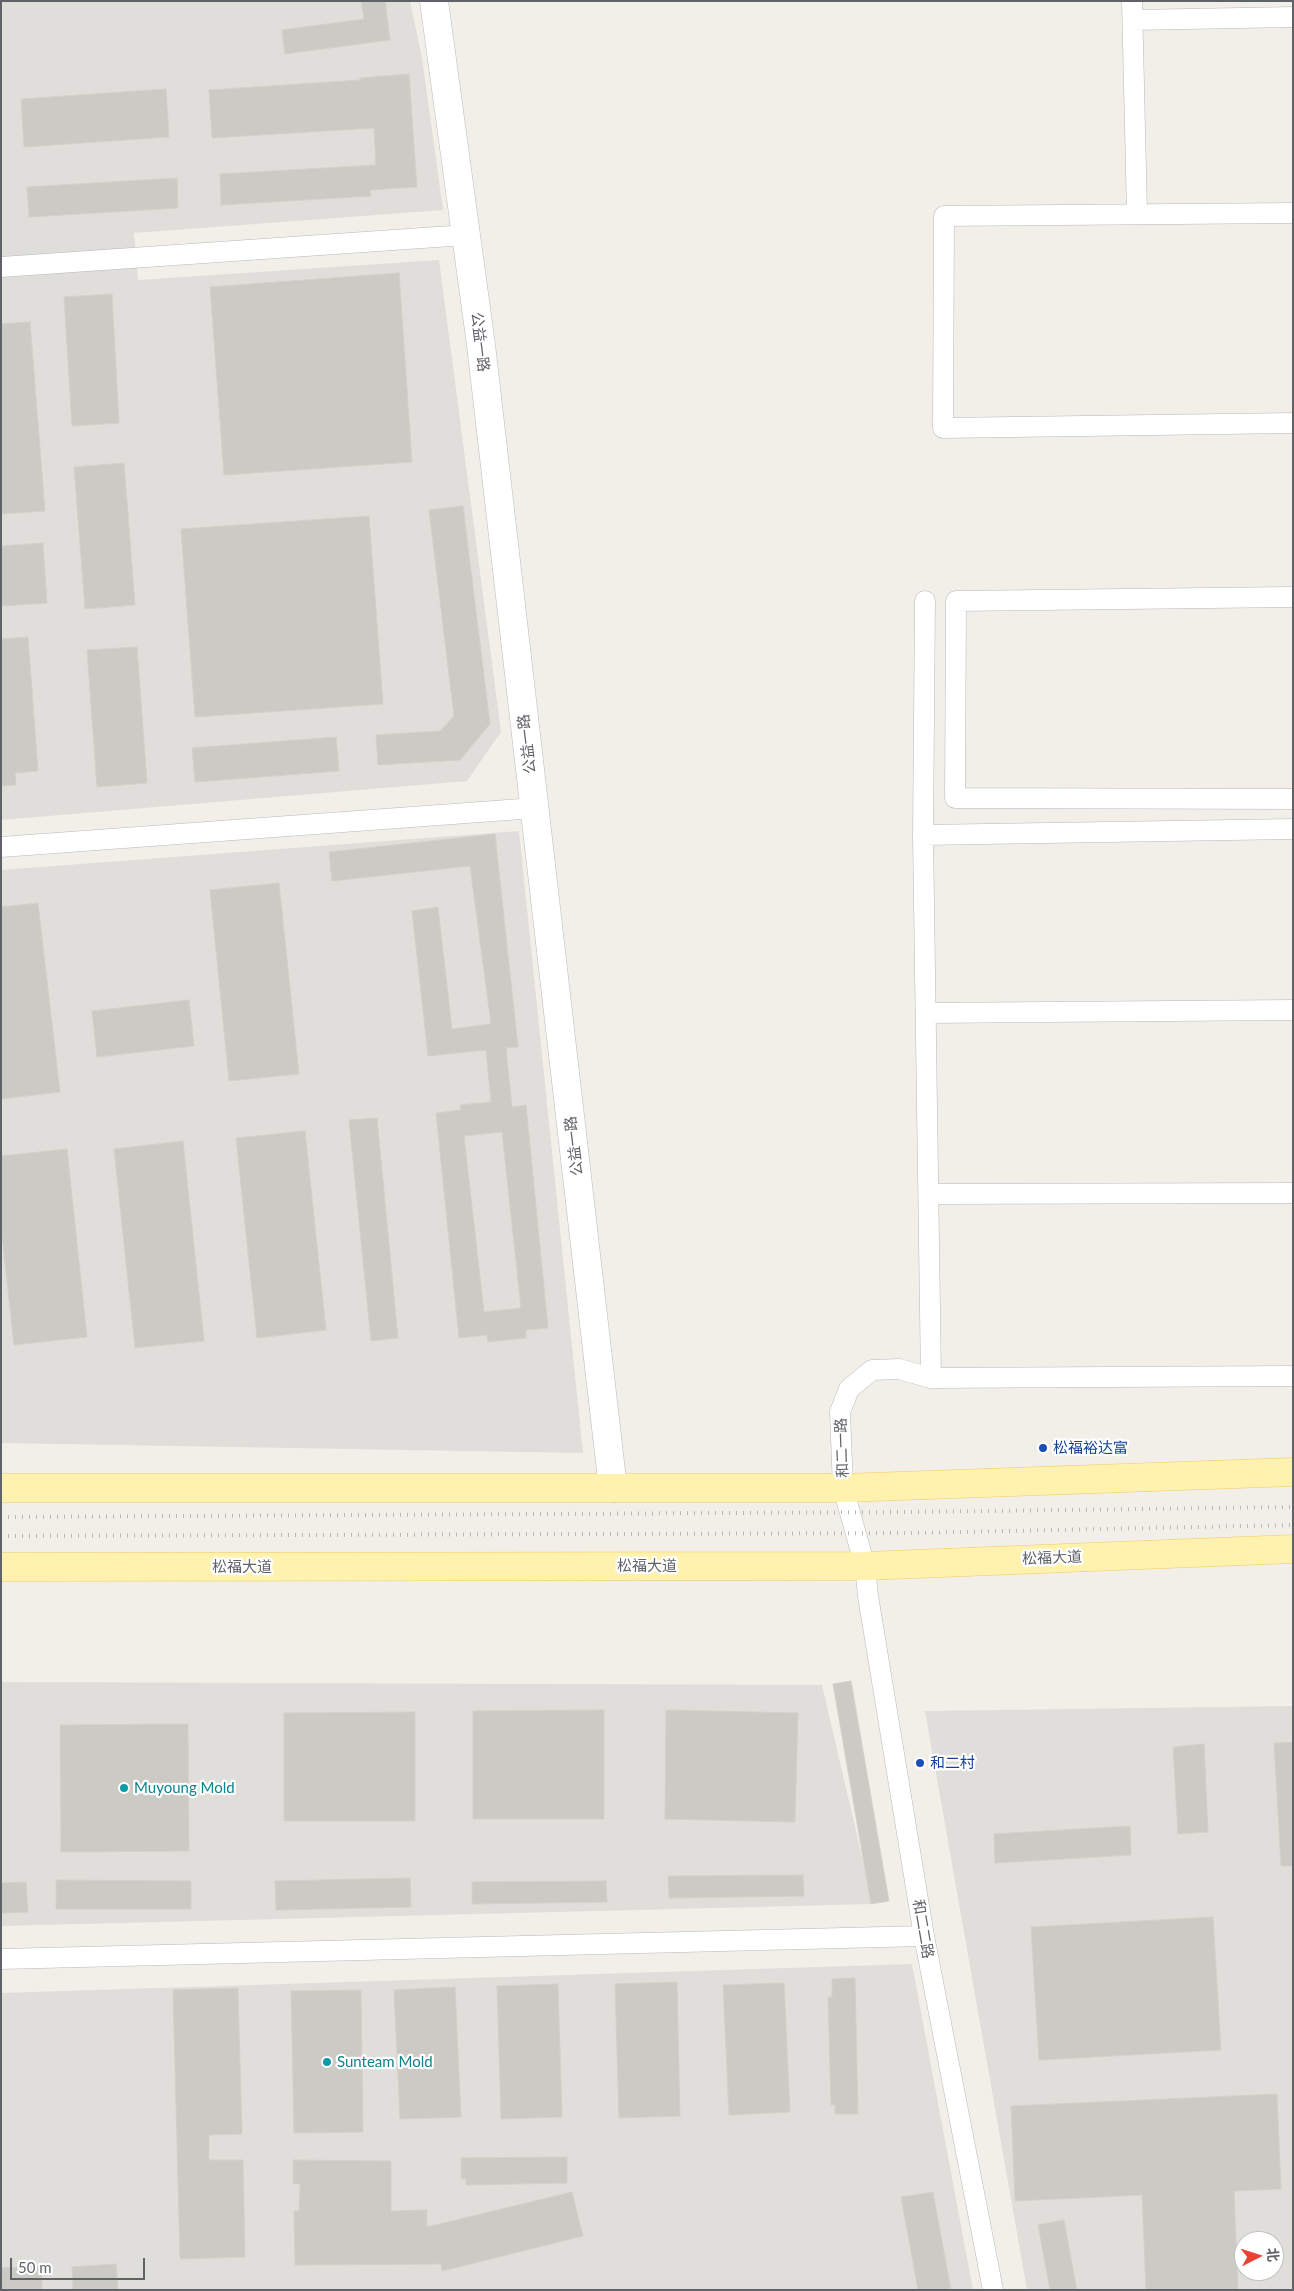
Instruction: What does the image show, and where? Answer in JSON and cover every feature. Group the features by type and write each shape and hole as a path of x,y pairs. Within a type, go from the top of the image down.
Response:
{"main road":[{"path":"1,1488 843,1488 1293,1472"},
{"name":"松福大道","path":"1,1567 865,1566 1292,1550"}],"street":[{"name":"公益一路","path":"434,1 482,354 613,1488"},
{"path":"1137,214 1132,11 1293,17"},
{"path":"1293,213 944,216 943,428 1293,423"},
{"path":"1,267 466,235"},
{"path":"1293,597 956,601 955,798 1293,799"},
{"path":"926,601 923,835 931,1378"},
{"path":"1,847 535,808"},
{"path":"923,835 1293,829"},
{"path":"926,1013 1293,1010"},
{"path":"929,1194 1293,1193"},
{"name":"和二一路","path":"865,1566 843,1488 840,1412 850,1389 872,1370 899,1369 931,1378 1293,1376"},
{"name":"和二二路","path":"865,1566 869,1603 924,1936 993,2290"},
{"path":"1,1958 924,1936"}],"shaded area":[{"path":"1,1 410,1 422,58 443,210 134,233 138,280 439,260 501,732 467,781 1,820"},
{"path":"519,831 583,1453 1,1443 1,870"},
{"path":"1,1682 822,1685 873,1904 1,1926"},
{"path":"1293,1706 1293,2290 1027,2290 925,1711"},
{"path":"912,1964 973,2290 1,2290 1,1993"}],"building":[{"path":"361,1 385,1 390,40 285,54 282,30 364,19"},
{"path":"409,74 417,187 370,190 371,196 221,205 220,174 376,165 374,128 212,138 209,90 360,80 360,78"},
{"path":"166,89 169,137 24,147 21,99"},
{"path":"177,178 178,208 29,217 27,187"},
{"path":"399,273 412,462 224,475 210,287"},
{"path":"112,294 119,423 72,426 64,297"},
{"path":"30,322 45,511 1,514 1,324"},
{"path":"124,463 135,605 85,609 74,467"},
{"path":"463,506 490,724 460,760 378,765 376,735 440,731 454,716 429,510"},
{"path":"369,516 383,704 195,717 181,529"},
{"path":"43,543 47,603 1,606 1,546"},
{"path":"28,637 38,771 15,773 16,785 1,786 1,639"},
{"path":"137,647 147,783 97,787 87,650"},
{"path":"336,737 339,771 195,782 192,748"},
{"path":"495,834 518,1047 506,1048 512,1107 526,1105 548,1328 526,1330 526,1338 488,1342 487,1335 459,1338 436,1113 461,1110 460,1105 491,1102 486,1050 428,1056 412,911 438,907 452,1029 491,1024 470,866 332,881 329,852","holes":["502,1132 521,1308 484,1312 464,1136"]},
{"path":"279,883 299,1074 229,1081 210,890"},
{"path":"38,903 60,1092 1,1099 1,907"},
{"path":"189,1000 194,1046 97,1057 92,1011"},
{"path":"377,1118 398,1338 371,1341 349,1120"},
{"path":"305,1131 326,1330 257,1338 236,1138"},
{"path":"183,1141 204,1341 135,1348 114,1149"},
{"path":"67,1149 87,1337 14,1345 1,1226 1,1156"},
{"path":"851,1681 889,1901 871,1904 833,1684"},
{"path":"604,1710 604,1819 473,1819 473,1711"},
{"path":"666,1710 798,1713 795,1822 665,1819"},
{"path":"415,1712 415,1821 284,1821 284,1713"},
{"name":"Muyoung Mold","path":"188,1724 189,1851 61,1852 60,1725"},
{"path":"1293,1742 1293,1866 1281,1866 1274,1743"},
{"path":"1204,1744 1208,1832 1178,1834 1173,1747"},
{"path":"1130,1826 1131,1855 995,1863 994,1834"},
{"path":"803,1875 804,1896 669,1898 668,1876"},
{"path":"410,1878 411,1907 276,1910 275,1881"},
{"path":"56,1880 191,1881 191,1909 56,1909"},
{"path":"606,1881 607,1902 472,1904 472,1882"},
{"path":"26,1882 28,1912 1,1913 1,1883"},
{"path":"1213,1917 1221,2050 1039,2060 1031,1927"},
{"path":"855,1978 858,2114 835,2114 835,2105 831,2105 828,1997 832,1997 832,1979"},
{"path":"677,1982 680,2116 619,2118 615,1984"},
{"path":"784,1983 790,2112 729,2115 723,1985"},
{"path":"558,1984 562,2117 501,2119 497,1986"},
{"path":"455,1987 461,2117 400,2119 394,1990"},
{"path":"238,1988 242,2134 209,2135 209,2160 243,2160 245,2257 180,2259 173,1990"},
{"name":"Sunteam Mold","path":"361,1990 363,2132 294,2133 291,1991"},
{"path":"1277,2094 1281,2189 1234,2191 1236,2231 1234,2231 1234,2281 1238,2281 1238,2290 1146,2290 1142,2195 1015,2201 1011,2106"},
{"path":"567,2157 567,2183 466,2185 466,2179 461,2179 461,2158"},
{"path":"293,2160 391,2161 391,2211 427,2210 427,2227 572,2192 583,2236 442,2271 441,2264 295,2265 294,2211 299,2211 300,2184 293,2184"},
{"path":"933,2192 951,2290 918,2290 901,2197"},
{"path":"1064,2220 1077,2290 1050,2290 1038,2225"},
{"path":"116,2264 118,2290 73,2290 72,2267"},
{"path":"41,2266 42,2290 1,2290 1,2268"}],"railway":[{"path":"1,1517 909,1512 1293,1507"},
{"path":"1,1536 911,1533 1293,1525"}],"place":[{"name":"松福裕达富","path":"1043,1448"},
{"name":"和二村","path":"920,1763"},
{"name":"Muyoung Mold","path":"124,1788"},
{"name":"Sunteam Mold","path":"327,2062"}]}
